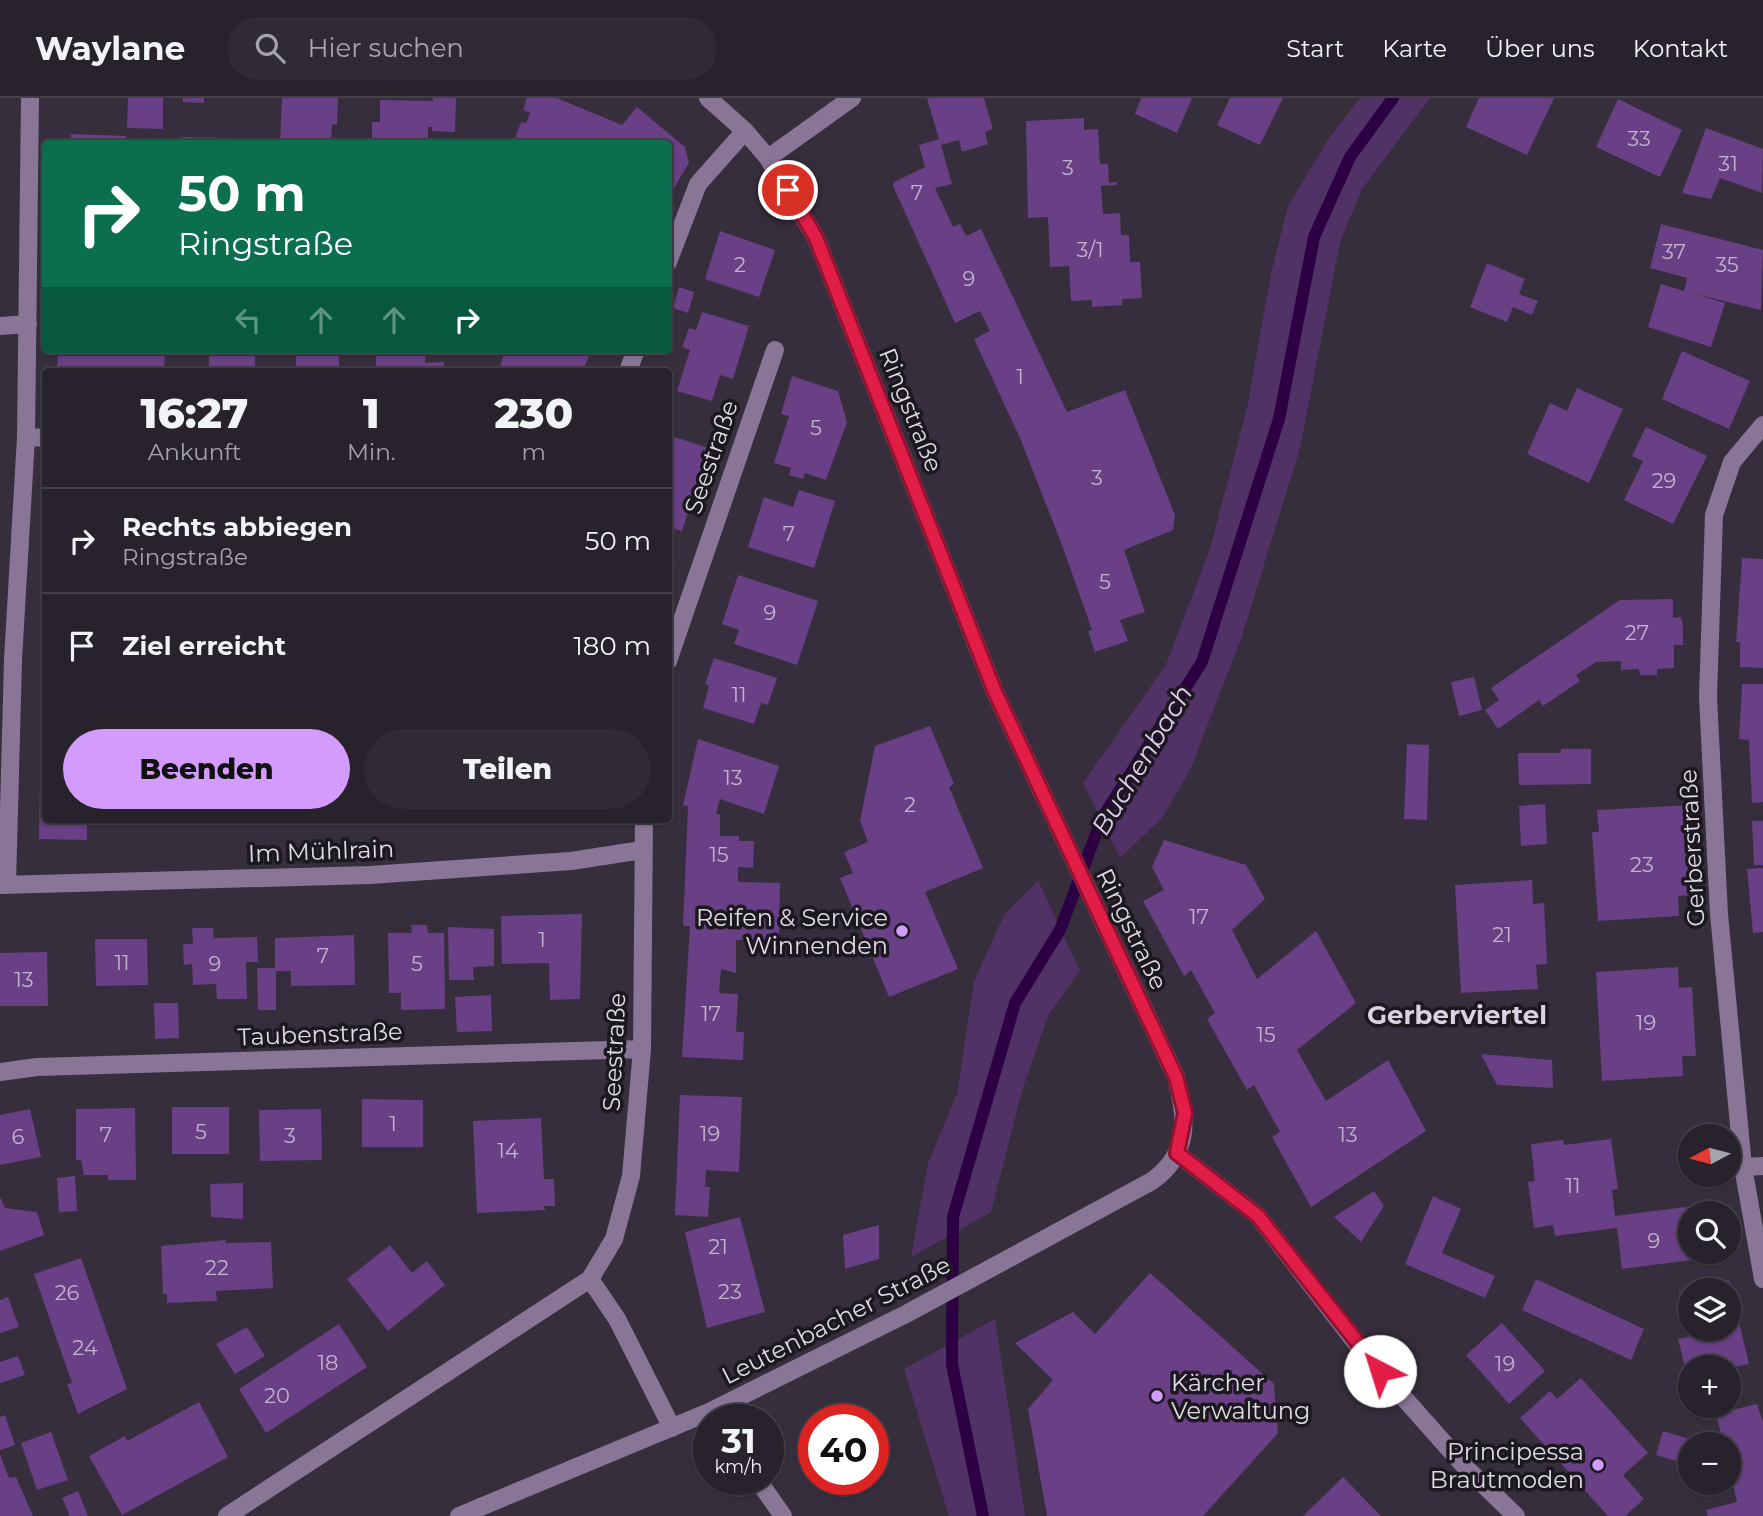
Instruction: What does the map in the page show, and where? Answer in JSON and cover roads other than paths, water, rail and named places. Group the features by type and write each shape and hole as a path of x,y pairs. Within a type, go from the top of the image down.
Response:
{"street":[{"path":"3,885 7,661 26,437 30,98"},
{"name":"Ringstraße","path":"708,98 745,131 768,158 816,238 995,692 1060,836 1176,1077 1185,1113 1177,1153"},
{"path":"768,158 852,98"},
{"path":"672,252 698,184 745,131"},
{"path":"0,326 28,324"},
{"name":"Seestraße","path":"672,649 775,350"},
{"name":"Gerberstraße","path":"1763,425 1732,462 1714,515 1708,697 1719,914 1743,1167 1763,1279"},
{"path":"26,437 42,438"},
{"name":"Seestraße","path":"227,1516 590,1279 614,1239 631,1176 642,1049 642,850 645,823"},
{"name":"Im Mühlrain","path":"3,885 370,875 571,861 642,850"},
{"name":"Taubenstraße","path":"0,1072 51,1067 642,1049"},
{"path":"1177,1153 1258,1216 1363,1352 1468,1470 1516,1516"},
{"name":"Leutenbacher Straße","path":"734,1404 1152,1181 1169,1169 1177,1153"},
{"path":"1743,1167 1763,1166"},
{"path":"590,1279 617,1320 672,1428"},
{"name":"Leutenbacher Straße","path":"459,1516 693,1422"},
{"path":"768,1495 783,1516"}],"waterway":[{"name":"Buchenbach","path":"983,1516 952,1364 953,1217 1015,1003 1060,930 1102,818 1202,662 1279,419 1314,237 1350,157 1393,98"}],"place":[{"name":"Reifen & Service Winnenden","path":"902,931"},
{"name":"Kärcher Verwaltung","path":"1157,1396"},
{"name":"Principessa Brautmoden","path":"1598,1465"}],"district":[{"name":"Gerberviertel","path":"1457,1015"}]}
